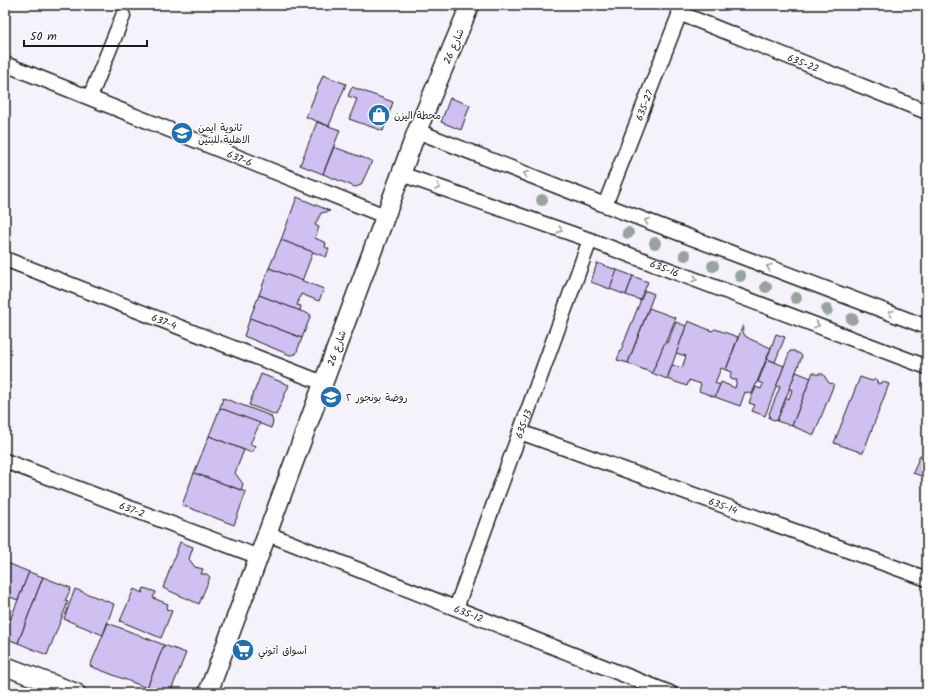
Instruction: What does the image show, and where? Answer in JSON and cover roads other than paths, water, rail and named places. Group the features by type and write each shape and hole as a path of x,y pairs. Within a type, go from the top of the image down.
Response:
{"street":[{"name":"شارع 26","path":"208,693 417,131 470,5"},
{"name":"635-22","path":"681,9 927,112"},
{"name":"635-27","path":"605,205 681,9"},
{"path":"90,97 123,16"},
{"name":"637-6","path":"5,64 385,216"},
{"path":"417,131 605,205 927,327"},
{"name":"635-16","path":"401,174 590,240 927,367"},
{"name":"635-13","path":"456,608 590,240"},
{"name":"637-4","path":"5,260 323,383"},
{"name":"635-14","path":"520,432 927,579"},
{"name":"637-2","path":"5,461 259,557"},
{"name":"635-12","path":"268,534 670,693"},
{"path":"5,666 76,693"}],"place":[{"name":"محطة اليزن","path":"379,115"},
{"name":"ثانوية ايمن الاهلية للبنين","path":"182,133"},
{"name":"روضة بونجور ٢","path":"331,397"},
{"name":"أسواق أتوني","path":"243,650"}]}
